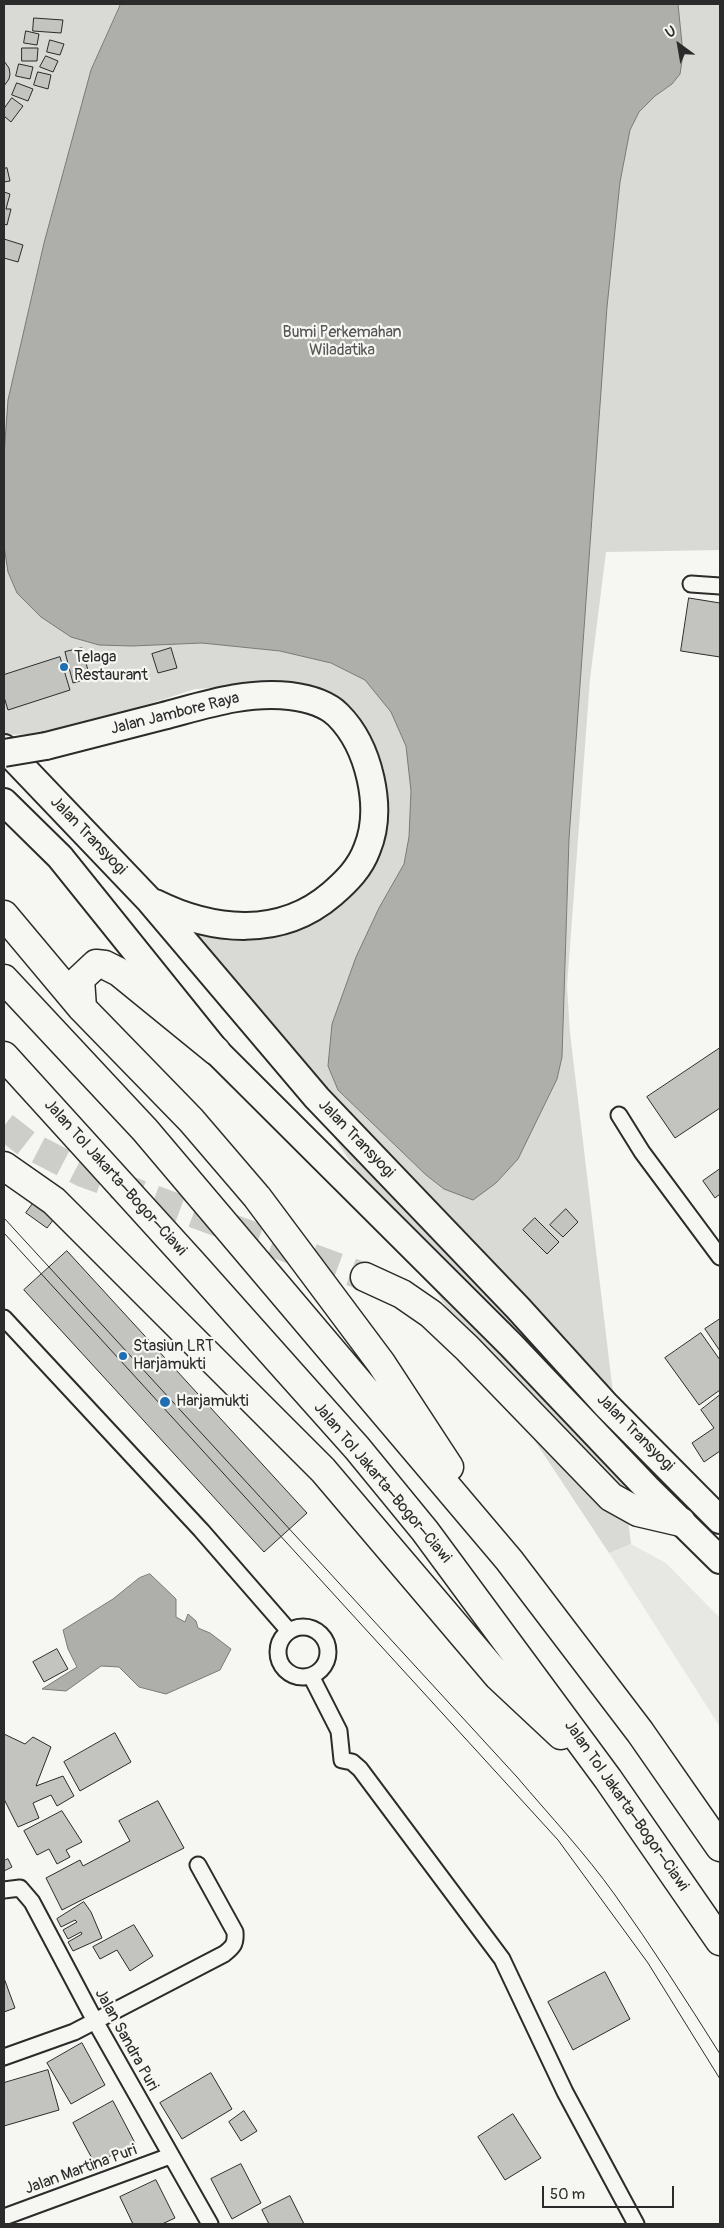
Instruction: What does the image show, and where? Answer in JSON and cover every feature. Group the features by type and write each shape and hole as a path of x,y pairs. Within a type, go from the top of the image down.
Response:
{"highway":[{"name":"Jalan Jambore Raya","path":"4,753 46,746 231,698 289,696 322,704 337,715 350,730 364,755 370,775 373,797 373,825 368,848 356,870 326,899 302,914 280,922 257,926 206,921 176,914 150,901"},
{"name":"Jalan Transyogi","path":"4,748 150,901 317,1098 606,1405 720,1520"},
{"name":"Jalan Transyogi","path":"4,802 60,857 165,985 216,1051 510,1345 720,1560"},
{"path":"4,915 82,1008 191,1120 257,1197 382,1363 509,1560"},
{"path":"82,1008 80,979 96,964 105,965 119,972 216,1051"},
{"path":"4,979 144,1130 509,1560 640,1732 720,1847"},
{"name":"Jalan Tol Jakarta–Bogor–Ciawi","path":"4,1056 357,1448 431,1539 608,1778 720,1942"},
{"path":"4,1166 54,1201 323,1470 498,1676 608,1778"},
{"path":"365,1277 402,1294 431,1314 467,1348 611,1497 638,1512 681,1522"},
{"path":"510,1345 531,1324"}],"street":[{"path":"692,584 720,586"},
{"path":"619,1115 642,1152 720,1257"},
{"path":"4,1318 201,1530 288,1631"},
{"path":"304,1626 312,1628 319,1631 328,1644 329,1652 324,1667 311,1676 295,1676 282,1666 278,1651 283,1636 288,1631 304,1626"},
{"path":"311,1676 339,1732 342,1760 352,1762 360,1769 502,1959 565,2092 636,2224"},
{"path":"4,2057 74,2032 224,1954 233,1947 236,1941 234,1932 198,1865"},
{"name":"Jalan Sandra Puri","path":"4,1890 20,1888 27,1894 95,2021 210,2224"},
{"name":"Jalan Martina Puri","path":"4,2217 170,2156"}],"shaded area":[{"name":"Bumi Perkemahan Wiladatika","path":"121,4 678,4 683,54 680,74 672,84 655,96 639,112 630,130 620,182 607,307 569,839 562,1057 557,1079 518,1159 496,1183 473,1200 444,1189 426,1175 338,1090 328,1066 332,1024 356,957 379,908 404,864 409,837 411,791 406,746 391,712 365,680 331,663 280,651 202,643 132,646 99,645 71,637 41,617 17,593 8,572 4,546 4,456 8,400 44,243 91,70"},
{"path":"631,1544 666,1563 720,1618 720,1727 609,1553"},
{"path":"150,1574 176,1599 176,1617 185,1622 188,1614 196,1621 198,1628 210,1633 231,1649 220,1670 166,1694 139,1687 119,1667 101,1666 66,1691 42,1689 77,1667 68,1649 63,1630 113,1599 139,1578"}],"green space":[{"name":"Bumi Perkemahan Wiladatika","path":"4,4 720,4 720,550 606,552 590,679 567,986 570,1033 631,1544 609,1553 277,1051 164,919 207,931 329,903 378,801 322,697 301,684 195,689 60,733 4,735"}],"building":[{"path":"34,18 63,20 61,33 33,31"},
{"path":"26,31 39,34 37,45 24,43"},
{"path":"50,40 64,44 60,55 47,52"},
{"path":"22,48 38,48 37,61 22,61"},
{"path":"46,56 58,61 53,72 40,67"},
{"path":"4,61 9,68 10,74 4,86"},
{"path":"19,64 33,67 30,79 16,76"},
{"path":"38,72 51,75 48,89 34,85"},
{"path":"17,83 33,89 28,101 12,95"},
{"path":"12,98 23,106 11,122 4,116 4,109"},
{"path":"7,168 10,181 4,182 4,169"},
{"path":"4,192 10,194 6,209 11,209 7,225 4,224"},
{"path":"4,239 23,245 18,262 4,258"},
{"path":"689,598 720,603 720,657 681,651"},
{"path":"82,648 90,678 73,683 65,652"},
{"path":"171,648 177,668 158,673 152,654"},
{"path":"60,657 70,690 8,710 4,697 4,675"},
{"path":"720,1048 720,1108 675,1138 647,1097"},
{"path":"720,1169 720,1194 715,1198 703,1181"},
{"path":"40,1194 61,1210 47,1228 26,1213"},
{"path":"566,1209 578,1222 563,1237 550,1225"},
{"path":"535,1218 559,1242 547,1254 523,1230"},
{"name":"Stasiun LRT Harjamukti","path":"67,1251 307,1513 264,1552 24,1290"},
{"path":"720,1319 720,1351 705,1329"},
{"path":"701,1333 720,1360 720,1390 699,1405 665,1358"},
{"path":"720,1395 720,1451 704,1462 692,1443 714,1428 701,1410"},
{"path":"57,1649 68,1669 44,1682 33,1662"},
{"path":"115,1733 131,1762 80,1791 64,1762"},
{"path":"4,1734 25,1744 33,1737 51,1747 36,1786 63,1776 74,1796 57,1806 51,1795 33,1803 39,1818 18,1827 4,1799"},
{"path":"158,1801 184,1848 62,1910 46,1878 80,1860 83,1866 130,1841 119,1821"},
{"path":"62,1811 82,1842 66,1850 70,1857 57,1864 49,1849 37,1855 24,1831"},
{"path":"8,1859 12,1867 4,1871 4,1861"},
{"path":"84,1902 91,1912 102,1938 73,1951 68,1942 82,1934 81,1932 68,1939 63,1930 77,1922 75,1920 61,1927 57,1919"},
{"path":"134,1925 153,1956 130,1971 117,1950 100,1959 93,1947"},
{"path":"605,1972 630,2019 573,2050 548,2002"},
{"path":"4,1978 15,2008 4,2012"},
{"path":"82,2043 105,2085 71,2104 47,2063"},
{"path":"48,2070 59,2110 4,2126 4,2083"},
{"path":"211,2073 232,2109 182,2139 160,2103"},
{"path":"113,2101 135,2143 95,2164 73,2123"},
{"path":"244,2111 257,2131 241,2141 229,2122"},
{"path":"513,2114 541,2158 505,2180 478,2137"},
{"path":"241,2164 261,2203 232,2219 211,2179"},
{"path":"156,2180 175,2218 162,2224 133,2224 120,2197"},
{"path":"290,2196 304,2224 269,2224 262,2210"}],"tunnel":[{"path":"4,1126 27,1144 83,1173 365,1277"}],"tram line":[{"path":"4,1218 517,1777 592,1864 669,1974 720,2054"},
{"path":"4,1233 558,1840 648,1963 720,2079"}],"place":[{"name":"Telaga Restaurant","path":"64,667"},
{"name":"Stasiun LRT Harjamukti","path":"123,1356"},
{"name":"Harjamukti","path":"165,1402"}]}
